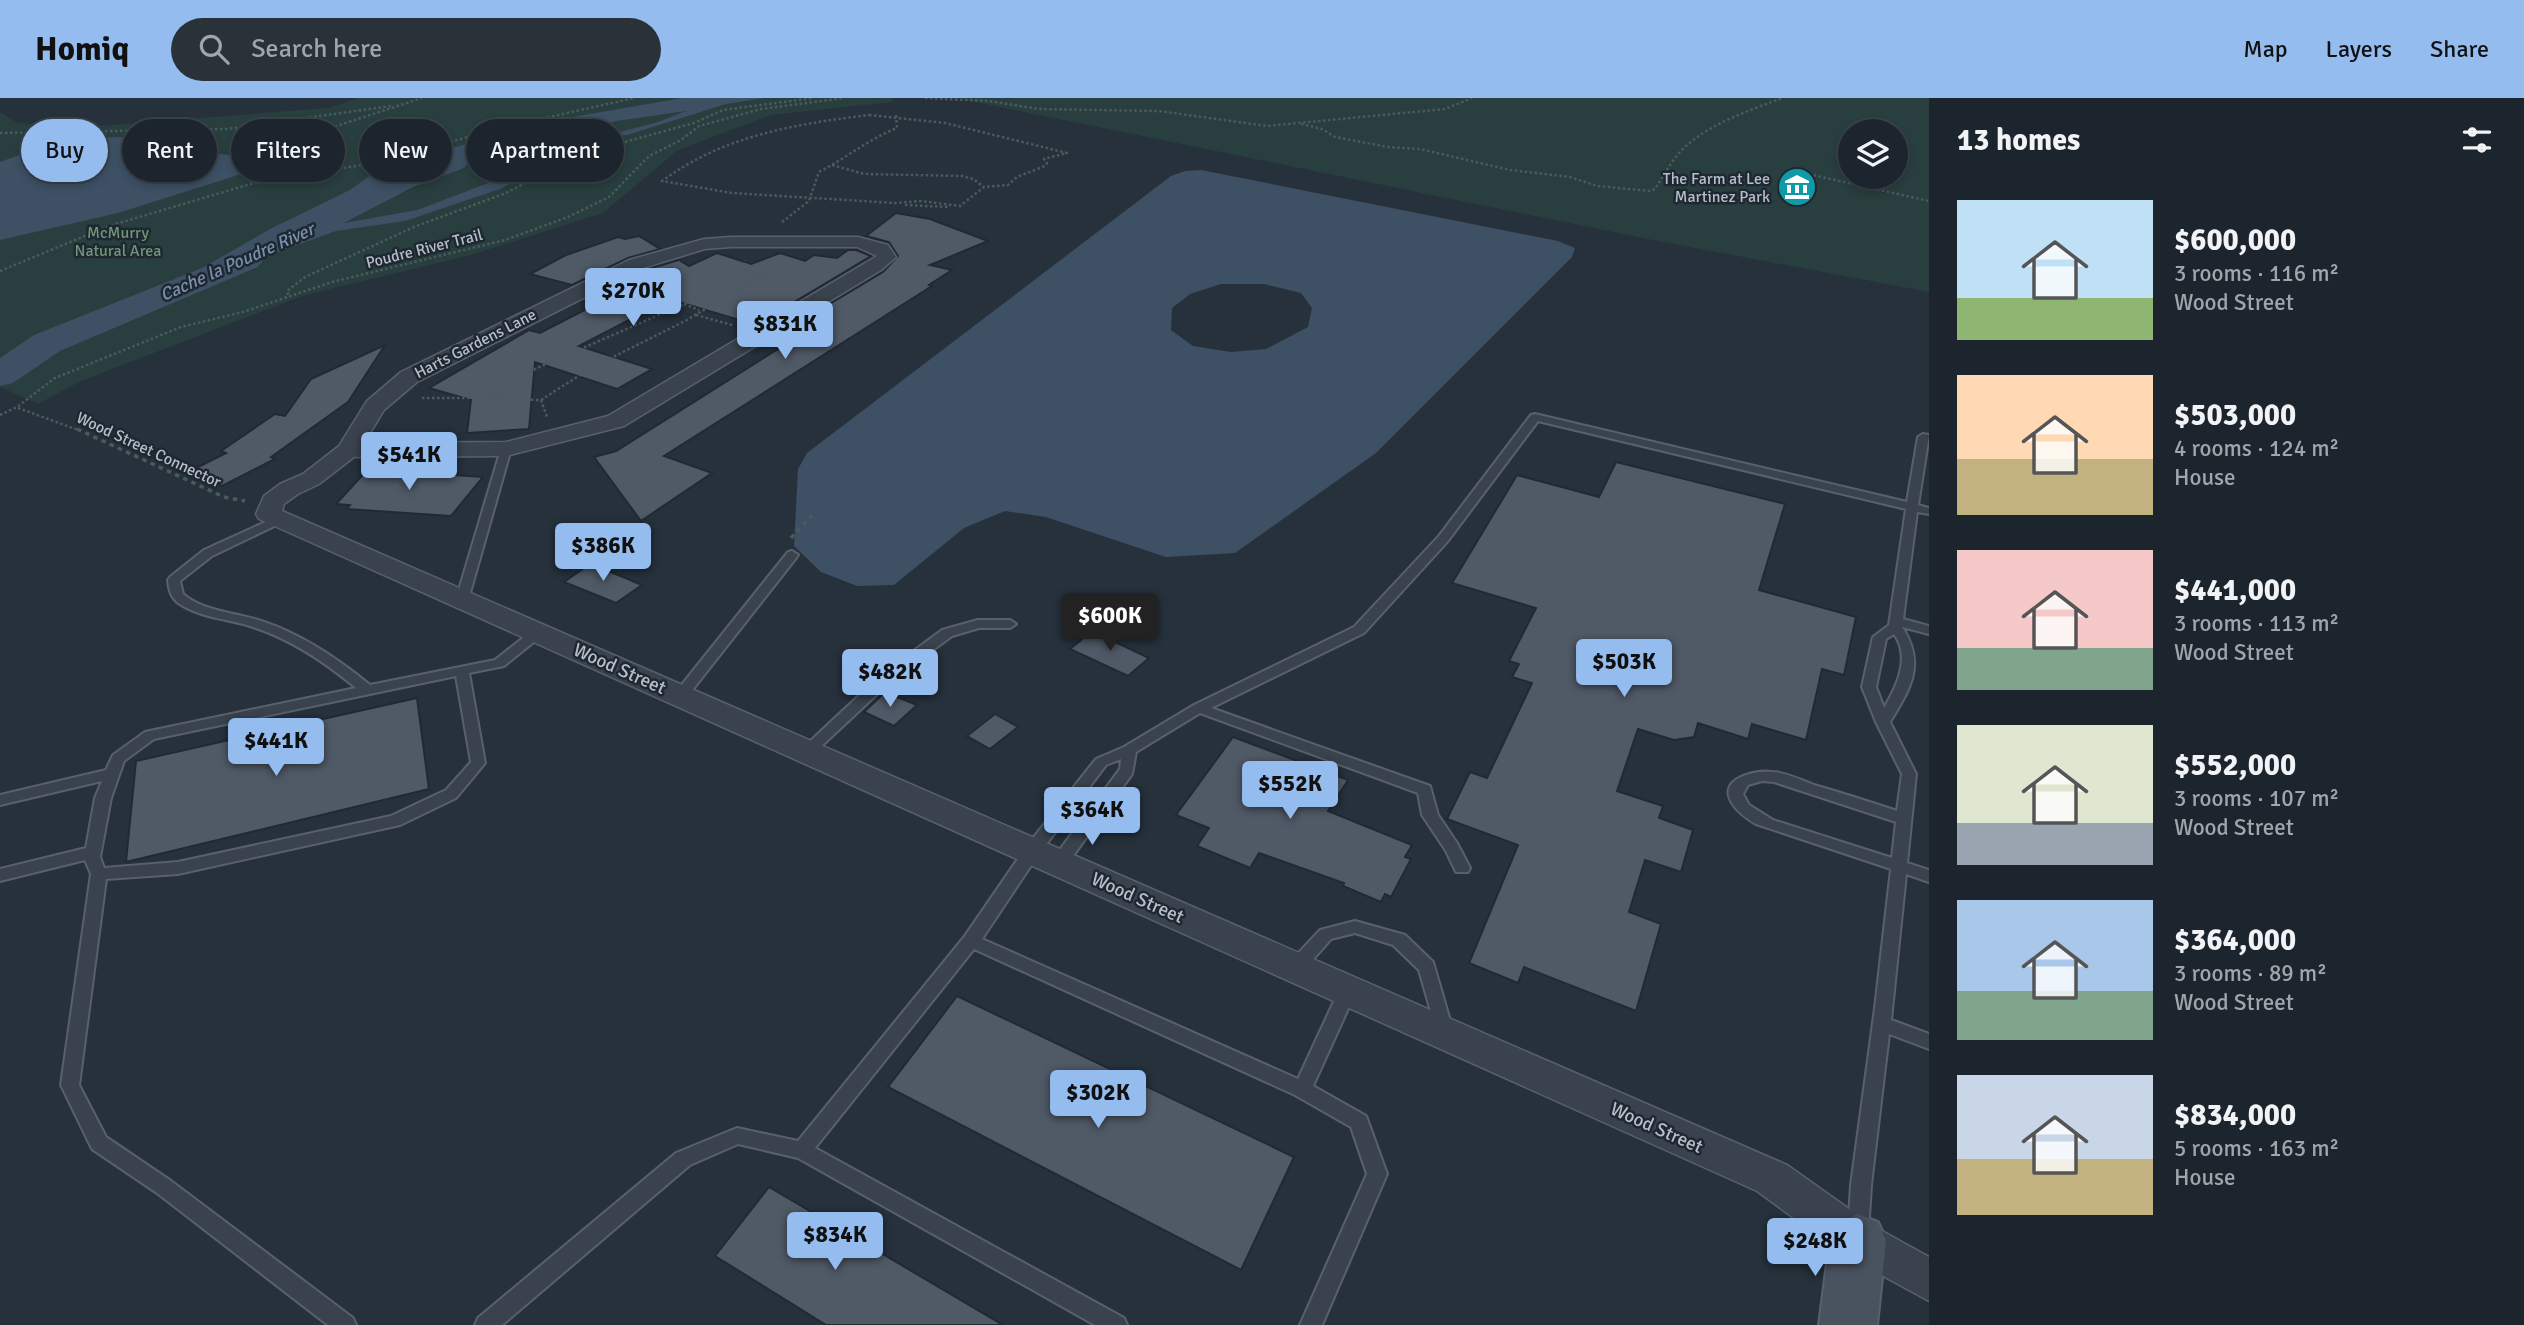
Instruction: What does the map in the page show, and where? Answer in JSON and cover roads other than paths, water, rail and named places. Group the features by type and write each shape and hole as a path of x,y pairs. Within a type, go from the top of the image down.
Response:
{"street":[{"name":"Harts Gardens Lane","path":"277,510 289,489 311,479 348,450 375,406 409,377 636,264 692,247 731,242 858,242 882,249 887,257 616,421 506,449"},
{"path":"348,450 506,449"},
{"name":"Wood Street","path":"277,510 462,600 1772,1178 1858,1240 1929,1280"},
{"path":"1848,1325 1858,1240"}],"lane":[{"path":"1045,857 1101,762 1129,750 1199,708 1359,630 1443,539 1535,417 1929,511"},
{"path":"1883,722 1900,696 1906,667 1908,647 1896,624 1923,437 1929,438"},
{"path":"462,600 506,449"},
{"path":"277,510 199,558 174,580 175,591 182,600 260,624 326,658 367,690"},
{"path":"681,695 792,555"},
{"path":"808,751 886,678 947,633 978,624 1010,624"},
{"path":"1858,1240 1861,1185 1882,1024 1909,774 1869,687 1880,637 1896,624 1929,630"},
{"path":"345,1325 164,1187 99,1143 70,1085 99,874 92,857 103,799 118,758 150,735 499,663 538,633"},
{"path":"99,874 178,867 395,821 451,794 478,763 462,670"},
{"path":"1199,708 1425,790 1426,811 1456,853 1462,868"},
{"path":"802,1150 971,941 1127,770 1129,750"},
{"path":"0,800 112,774"},
{"path":"1904,819 1775,777 1758,775 1744,778 1737,785 1735,794 1742,808 1761,820 1929,876"},
{"path":"0,875 93,852"},
{"path":"1296,967 1326,934 1355,927 1399,940 1427,967 1444,1032"},
{"path":"971,941 1302,1089 1359,1122 1377,1174 1311,1325"},
{"path":"1302,1089 1348,989"},
{"path":"1882,1024 1929,1042"},
{"path":"486,1325 683,1160 737,1136 802,1150 1116,1325"}],"water":[{"path":"682,98 764,98 726,104 624,135 624,131 686,111 624,120 561,119"},
{"path":"122,137 122,182 216,182 118,213 0,240 0,162 21,155 21,182 108,182 108,138"},
{"path":"466,144 466,166 452,172 452,148"},
{"path":"217,154 231,156 231,177 217,182"},
{"path":"1201,170 1558,241 1575,248 1572,257 1376,453 1235,553 1166,557 1046,517 1005,511 964,528 894,585 857,586 821,572 794,546 798,469 807,453 1171,176 1185,171","holes":["1221,284 1264,284 1301,293 1312,308 1308,327 1266,349 1231,352 1193,346 1171,330 1172,308 1190,294"]},
{"path":"361,182 426,182 344,223 417,210 491,182 514,182 405,221 336,231 146,300 272,228"}],"waterway":[{"name":"Cache la Poudre River","path":"0,375 47,343 247,260"}],"place":[{"name":"The Farm at Lee Martinez Park","path":"1797,187"}],"park label":[{"name":"McMurry Natural Area","path":"118,241"}]}
